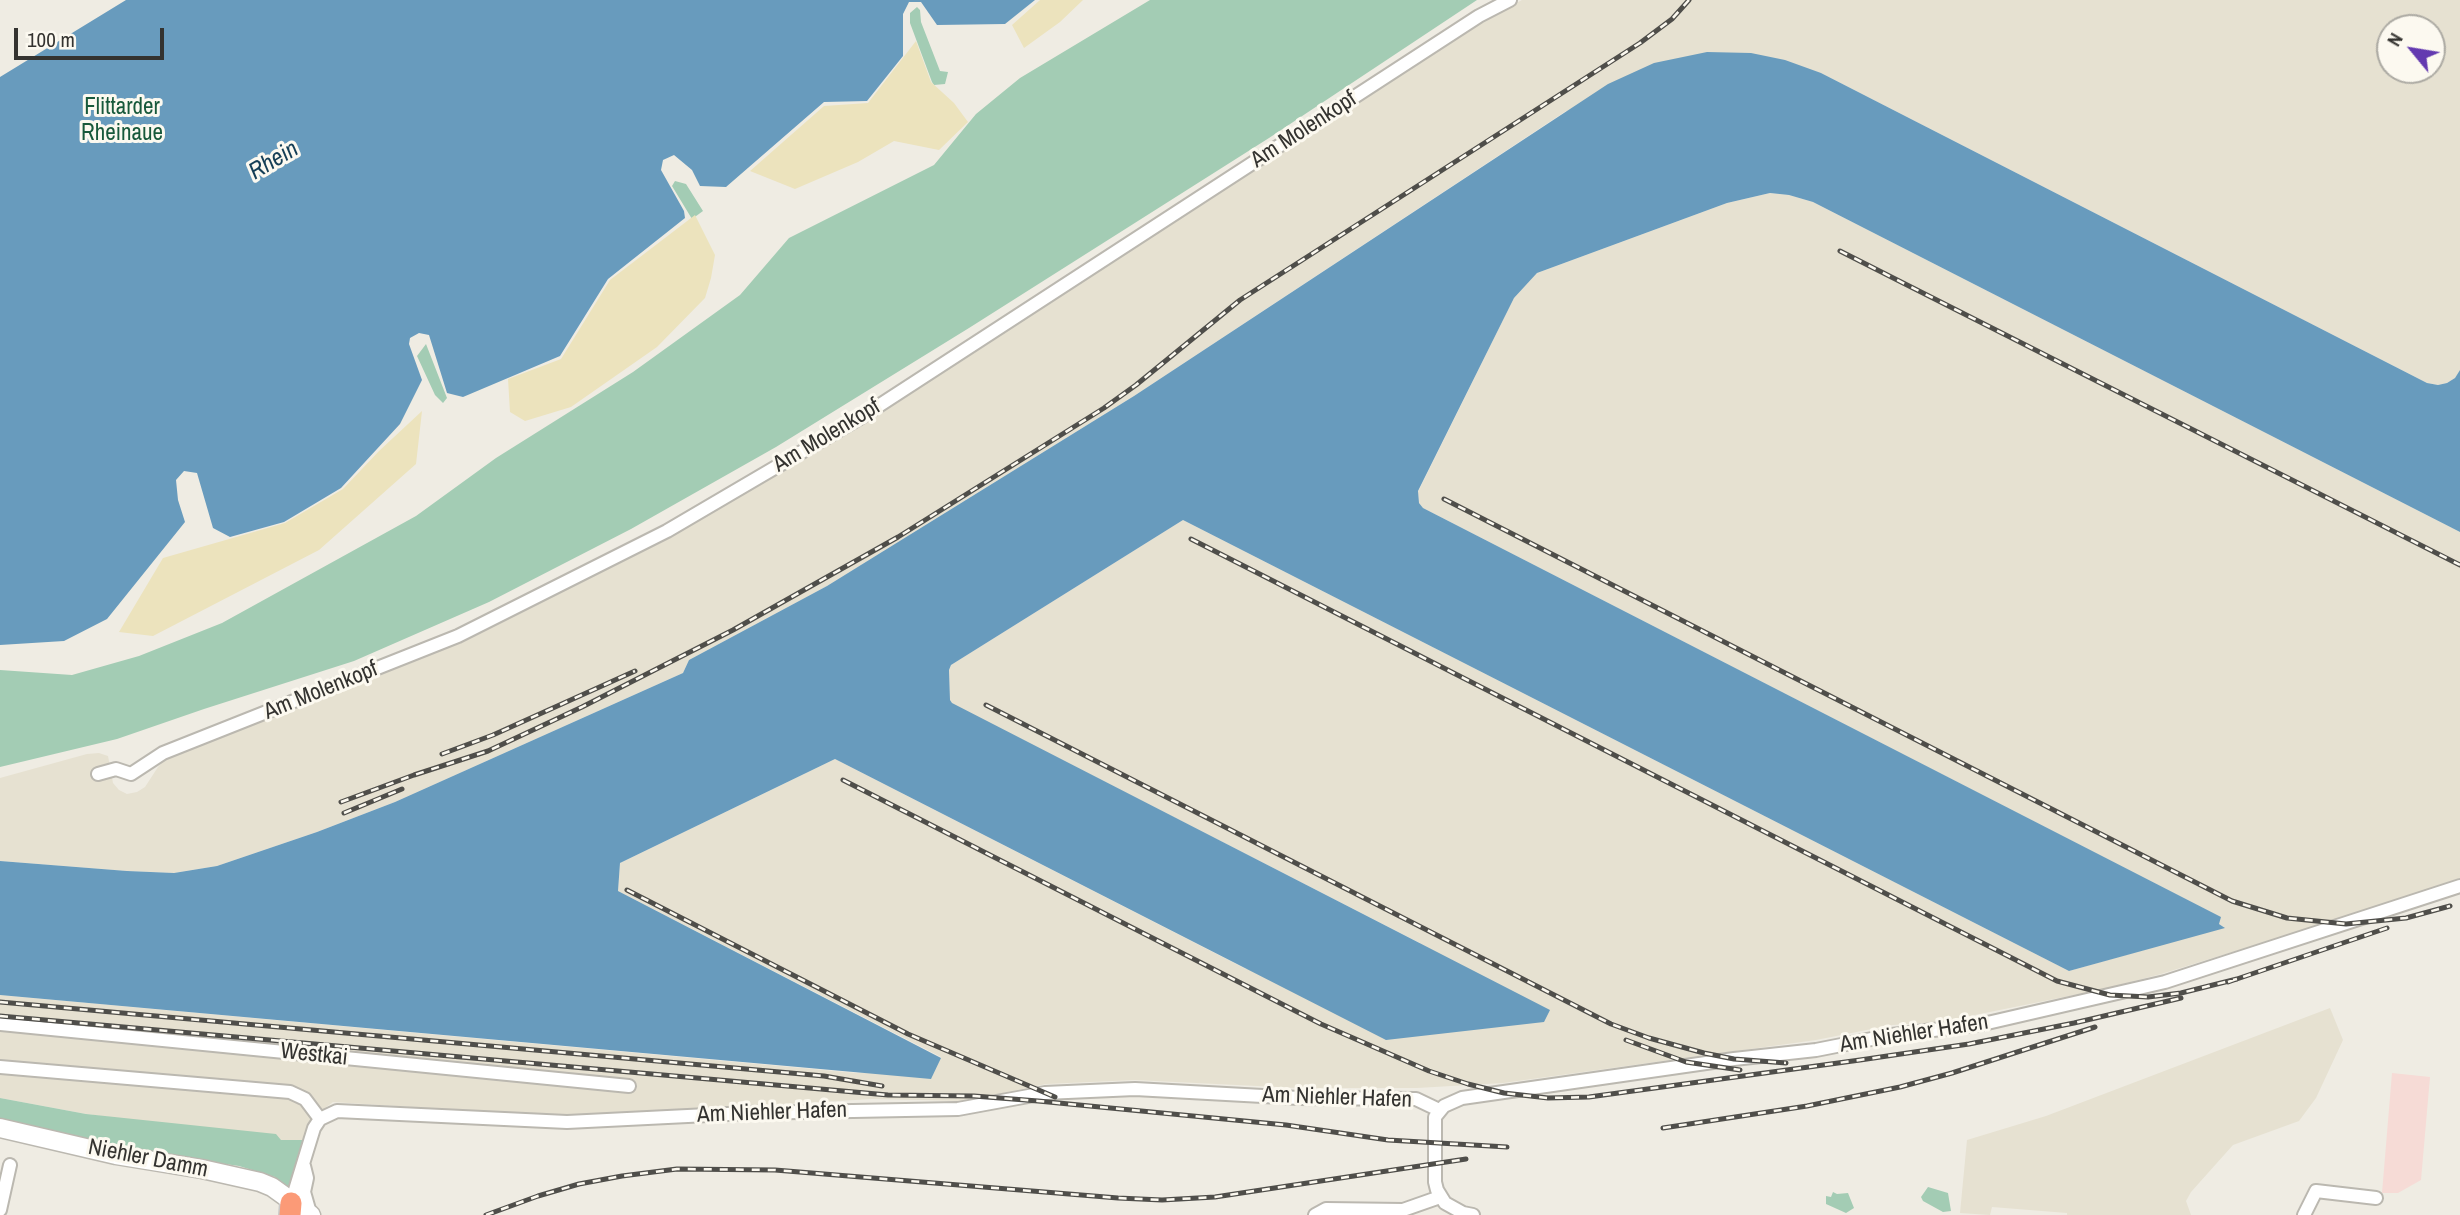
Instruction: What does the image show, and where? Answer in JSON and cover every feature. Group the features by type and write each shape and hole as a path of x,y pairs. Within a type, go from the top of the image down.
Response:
{"street":[{"name":"Am Molenkopf","path":"97,774 116,769 131,774 163,752 457,636 667,531 863,416 1479,16 1510,0"},
{"name":"Am Niehler Hafen","path":"320,1119 337,1111 567,1122 748,1113 939,1110 978,1106 1045,1093 1135,1089 1299,1097 1416,1099 1439,1110 1462,1098 1816,1050 1892,1035 1983,1024 2165,982 2460,886"},
{"name":"Westkai","path":"0,1024 629,1086"},
{"name":"Westkai","path":"0,1067 290,1092 305,1099 320,1119"},
{"path":"1439,1110 1433,1121 1435,1182 1440,1197 1452,1208 1473,1215"},
{"path":"301,1213 298,1176 304,1166 310,1139 320,1119"},
{"name":"Niehler Damm","path":"0,1128 116,1155 260,1182 272,1187 301,1213"},
{"path":"8,1215 0,1211 10,1166"},
{"path":"301,1213 306,1178 304,1166"},
{"path":"2304,1215 2316,1191 2376,1198"},
{"path":"1315,1215 1326,1209 1403,1210 1440,1197"}],"shaded area":[{"path":"1522,0 2460,0 2460,370 2455,378 2447,383 2427,383 1821,73 1566,111 1134,396 827,586 689,660 683,673 395,802 217,866 174,873 0,861 0,778 99,753 108,756 113,783 119,790 127,794 137,792 145,787 169,755 303,705 452,643 627,557 1482,21"},
{"path":"1770,193 1813,202 2460,532 2460,878 2336,920 2104,989 1940,1022 1892,1025 1816,1040 1503,1083 1417,1088 1298,1088 1135,1080 1046,1084 965,1101 872,1099 568,1117 333,1102 312,1118 303,1140 281,1140 86,1114 0,1098 0,995 856,1073 935,1068 941,1057 618,891 620,863 835,759 1246,969 1420,943 952,704 949,670 951,665 1183,520 2069,971 2224,927 2219,924 2220,917 1423,508 1419,503 1418,492 1514,298 1537,273 1727,203"},
{"path":"2330,1008 2343,1040 2316,1098 2299,1121 2233,1145 2191,1192 2186,1201 2191,1215 2067,1215 1992,1207 1990,1215 1960,1213 1967,1140 2046,1116"},
{"path":"2392,1073 2430,1077 2421,1180 2398,1193 2382,1193"}],"green space":[{"path":"1150,0 1477,0 1269,138 969,328 776,447 631,529 489,602 354,661 117,739 0,767 0,670 72,675 139,656 222,623 416,516 496,458 633,372 740,295 789,238 934,165 976,114 1020,78"},
{"path":"917,7 940,71 948,72 945,84 934,85 932,82 910,23 910,13"},
{"path":"675,181 686,184 703,211 692,219 672,186"},
{"path":"426,344 447,398 443,403 435,395 417,356"},
{"path":"0,1098 86,1114 276,1134 281,1140 303,1140 288,1189 275,1177 239,1166 142,1152 0,1121"},
{"path":"1928,1187 1948,1193 1951,1211 1943,1212 1923,1201 1921,1197"},
{"path":"1833,1192 1848,1193 1854,1208 1846,1213 1826,1204 1826,1196 1831,1197"}],"sand":[{"path":"1040,0 1083,0 1060,22 1024,48 1012,25"},
{"path":"916,41 931,82 954,103 968,122 939,150 894,141 858,162 795,189 750,171 824,106 868,103"},
{"path":"695,215 715,255 705,298 657,347 571,407 525,421 510,412 508,379 561,359 610,280"},
{"path":"422,411 416,464 319,550 153,636 119,632 163,558 285,523 343,489"}],"water":[{"name":"Rhein","path":"126,0 1035,0 1005,24 937,25 921,2 909,2 903,14 903,56 867,101 824,102 726,187 700,186 692,170 674,155 663,160 661,170 684,211 685,218 608,279 560,356 463,397 447,393 429,335 419,333 410,338 409,344 422,380 400,424 341,488 284,522 230,537 213,528 197,473 184,471 176,480 178,500 185,522 107,619 64,641 0,645 0,77"},
{"path":"1707,52 1751,53 1785,60 1821,73 2427,383 2447,383 2455,378 2460,370 2460,532 1813,202 1770,193 1727,203 1537,273 1514,298 1418,491 1419,503 1423,508 2221,917 2219,924 2225,928 2069,971 1183,520 951,665 949,670 952,703 1550,1010 1544,1022 1386,1040 835,759 620,863 618,891 941,1058 931,1079 0,995 0,861 174,873 217,866 395,802 683,673 689,660 827,586 1134,396 1608,84 1654,63"}],"railway":[{"path":"341,802 488,751 582,707 733,630 898,537 1104,408 1240,300 1640,43 1672,19 1689,0"},
{"path":"1840,251 2460,565"},
{"path":"1444,499 2232,901 2287,918 2346,924 2406,918 2450,906"},
{"path":"1191,539 2057,981 2110,995 2148,997 2181,993 2237,979"},
{"path":"442,754 493,735 635,671"},
{"path":"986,705 1611,1024 1704,1053 1734,1059 1786,1063"},
{"path":"843,780 1321,1024 1429,1071 1504,1093 1548,1098 1589,1097 1860,1060 1969,1044 2181,998"},
{"path":"344,813 402,789"},
{"path":"627,890 908,1034 1055,1097"},
{"path":"2228,982 2387,928"},
{"path":"0,1002 824,1076 882,1086"},
{"path":"0,1016 888,1095 974,1096 1038,1101 1286,1125 1388,1140 1507,1147"},
{"path":"1663,1128 1807,1106 1900,1087 2095,1027"},
{"path":"1626,1040 1686,1062 1740,1070"},
{"path":"486,1215 579,1184 677,1169 775,1170 1162,1200 1215,1197 1466,1159"}],"park label":[{"name":"Flittarder Rheinaue","path":"122,121"}]}
